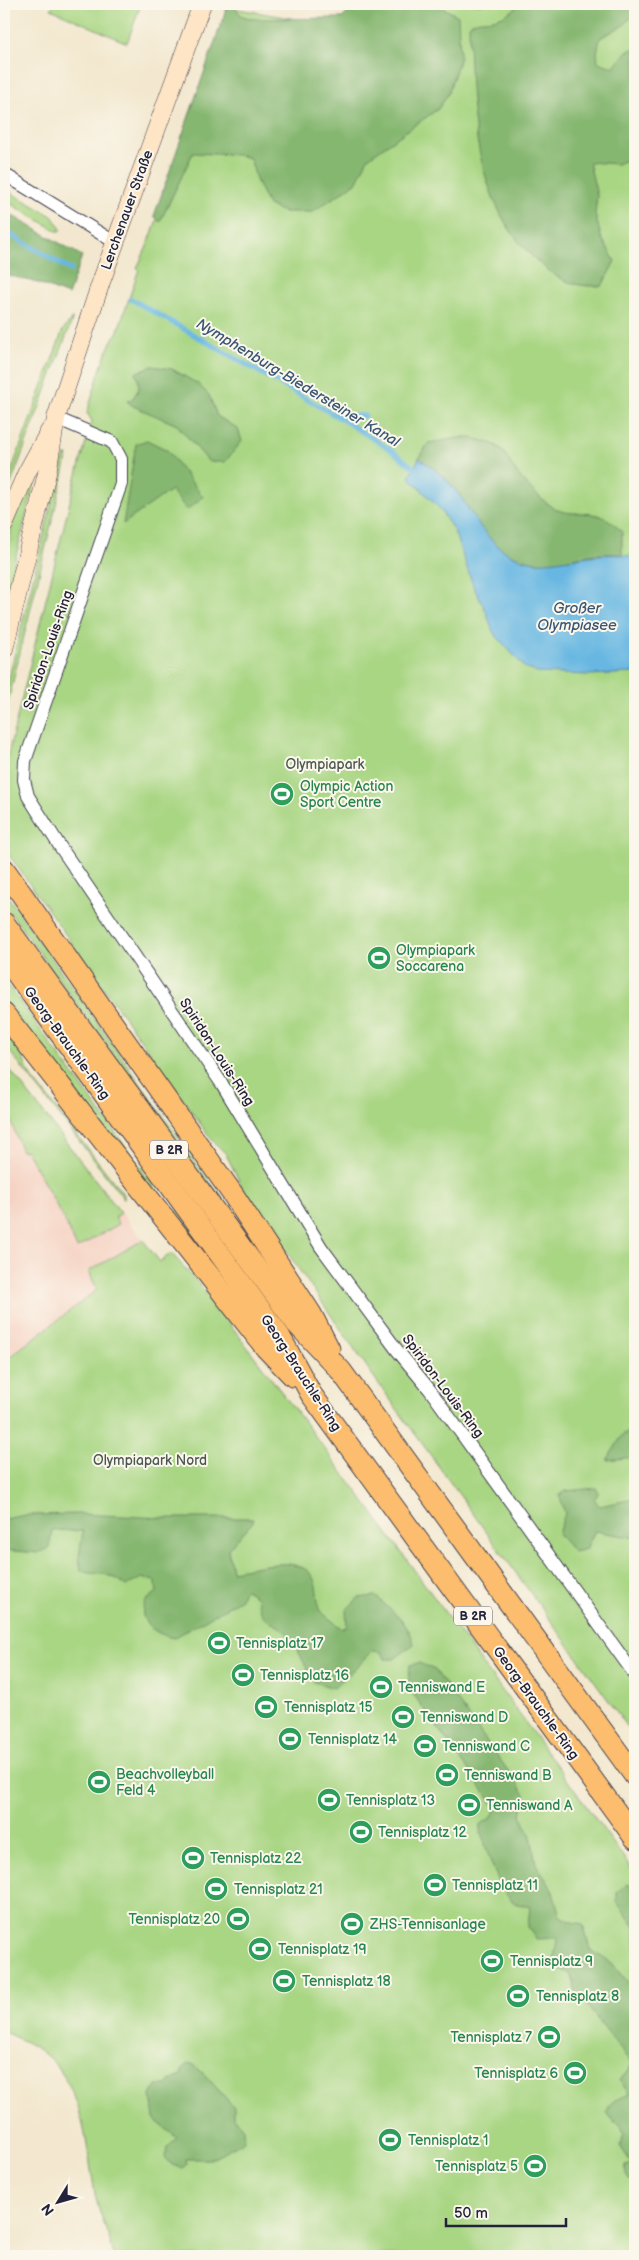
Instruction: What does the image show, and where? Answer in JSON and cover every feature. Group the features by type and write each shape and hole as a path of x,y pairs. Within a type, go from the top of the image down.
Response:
{"highway":[{"path":"4,869 234,1196 311,1314 341,1371"},
{"name":"Georg-Brauchle-Ring","path":"4,923 297,1324 341,1371 635,1776"},
{"name":"Georg-Brauchle-Ring","path":"4,956 280,1337 311,1394 635,1838"},
{"path":"4,1014 266,1348 311,1394"}],"main road":[{"name":"Lerchenauer Straße","path":"4,525 27,472 56,418 116,243 202,4"},
{"name":"Lerchenauer Straße","path":"4,649 47,473 56,418"}],"street":[{"path":"4,174 116,243"},
{"name":"Spiridon-Louis-Ring","path":"56,418 112,442 121,459 121,484 25,761 24,780 28,796 59,845 222,1084 321,1247 396,1350 430,1390 635,1675"}],"shaded area":[{"path":"4,1062 143,1240 89,1271 97,1290 4,1361"}],"green space":[{"path":"54,4 141,4 127,43 51,9"},
{"path":"228,4 238,4 236,9 242,16 255,19 342,18 358,4 436,4 458,16 460,57 448,94 438,109 368,158 356,183 312,212 283,212 268,205 257,182 250,158 237,155 193,153 160,222 154,216"},
{"name":"Olympiapark","path":"392,4 635,4 635,1737 376,1380 243,1189 226,1154 212,1140 4,848 4,771 74,485 92,421 87,413 104,358 117,333 139,269 137,268 149,242 232,8 361,30"},
{"path":"521,4 635,4 635,13 624,25 600,38 597,53 598,62 613,67 627,51 635,48 635,156 617,164 589,162 597,196 595,214 601,237 615,261 602,286 581,285 565,281 550,272 534,258 514,235 498,209 487,180 479,150 474,118 469,25 478,21 500,17"},
{"path":"4,189 52,216 61,229 59,232 4,200"},
{"path":"4,211 82,256 68,295 38,283 4,274"},
{"path":"73,318 4,502 4,491 63,330"},
{"path":"152,366 172,369 198,384 209,395 217,416 238,429 242,441 225,462 209,462 177,425 133,406 127,401 132,399 139,389 138,378 135,373"},
{"path":"465,437 489,442 501,449 527,485 549,505 566,512 593,514 612,522 622,532 622,554 596,554 543,563 519,558 505,552 495,544 478,524 454,488 438,472 419,458 428,443"},
{"path":"147,440 167,450 203,497 187,510 171,490 123,524 136,444"},
{"path":"68,455 4,718 4,698 59,473 64,457"},
{"path":"32,478 35,481 4,604 4,551 10,540 12,525"},
{"path":"4,891 266,1261 266,1265 210,1192 212,1189 4,904"},
{"path":"4,980 171,1209 178,1211 233,1287 229,1289 4,1002"},
{"path":"4,1029 22,1056 30,1075 124,1195 124,1199 4,1044"},
{"path":"4,1062 121,1213 115,1218 119,1224 77,1248 60,1212 26,1150 22,1151 8,1108"},
{"name":"Olympiapark Nord","path":"143,1240 160,1262 171,1253 201,1286 356,1490 635,1873 635,2256 114,2256 95,2194 82,2120 69,2086 60,2070 47,2056 27,2043 4,2032 4,1361 97,1290 89,1271"},
{"path":"635,1430 635,1457 607,1460 623,1434"},
{"path":"596,1488 599,1492 594,1500 600,1506 633,1499 635,1496 635,1538 595,1531 586,1549 574,1552 558,1534 565,1513 559,1495 566,1491"},
{"path":"80,1514 163,1518 254,1518 252,1523 228,1549 232,1571 272,1564 302,1567 312,1575 314,1580 319,1610 342,1629 347,1626 346,1610 358,1598 375,1596 404,1623 414,1644 394,1659 385,1659 382,1652 373,1651 334,1688 314,1682 290,1638 282,1629 261,1613 257,1597 246,1590 243,1592 241,1599 174,1638 168,1637 150,1627 143,1616 145,1603 157,1592 155,1581 142,1578 126,1586 109,1575 81,1571 79,1557 83,1531 52,1530 49,1548 38,1553 4,1550 4,1519 26,1515"},
{"path":"419,1663 435,1670 525,1794 521,1815 531,1836 536,1864 552,1889 560,1916 572,1922 583,1924 590,1949 615,1966 635,1991 635,2185 626,2175 626,2166 632,2164 620,2146 624,2135 620,2124 613,2121 607,2114 612,2102 629,2094 619,2079 629,2071 631,2063 575,1990 574,1982 569,1973 557,1967 554,1957 557,1938 536,1939 528,1927 530,1906 514,1903 502,1887 493,1868 480,1830 480,1825 492,1817 496,1808 408,1687 410,1665"},
{"path":"627,1884 635,1888 635,1927 617,1902 617,1892"},
{"path":"188,2063 193,2064 205,2075 234,2107 234,2117 243,2129 244,2141 210,2159 186,2159 187,2164 182,2168 172,2165 165,2157 167,2148 177,2138 154,2119 151,2095 157,2085 167,2085 170,2081 181,2076 182,2070"}],"water":[{"name":"Großer Olympiasee","path":"419,458 438,472 454,488 487,535 496,544 520,558 540,562 603,555 635,557 635,673 590,675 538,673 525,668 493,632 486,611 474,588 454,531 439,508 409,477"}],"waterway":[{"name":"Nymphenburg-Biedersteiner Kanal","path":"4,231 71,270"},
{"name":"Nymphenburg-Biedersteiner Kanal","path":"131,299 333,414 391,450 418,471"},
{"path":"335,414 365,416"}],"place":[{"name":"Olympic Action Sport Centre","path":"282,794"},
{"name":"Olympiapark Soccarena","path":"379,958"},
{"name":"Tennisplatz 17","path":"219,1643"},
{"name":"Tennisplatz 16","path":"243,1675"},
{"name":"Tenniswand E","path":"381,1687"},
{"name":"Tennisplatz 15","path":"266,1707"},
{"name":"Tenniswand D","path":"403,1717"},
{"name":"Tennisplatz 14","path":"290,1739"},
{"name":"Tenniswand C","path":"425,1746"},
{"name":"Tenniswand B","path":"447,1775"},
{"name":"Beachvolleyball Feld 4","path":"99,1782"},
{"name":"Tennisplatz 13","path":"329,1800"},
{"name":"Tenniswand A","path":"469,1805"},
{"name":"Tennisplatz 12","path":"361,1832"},
{"name":"Tennisplatz 22","path":"193,1858"},
{"name":"Tennisplatz 11","path":"435,1885"},
{"name":"Tennisplatz 21","path":"216,1889"},
{"name":"Tennisplatz 20","path":"238,1919"},
{"name":"ZHS-Tennisanlage","path":"352,1924"},
{"name":"Tennisplatz 19","path":"260,1949"},
{"name":"Tennisplatz 9","path":"492,1961"},
{"name":"Tennisplatz 18","path":"284,1981"},
{"name":"Tennisplatz 8","path":"518,1996"},
{"name":"Tennisplatz 7","path":"549,2037"},
{"name":"Tennisplatz 6","path":"575,2073"},
{"name":"Tennisplatz 1","path":"390,2140"},
{"name":"Tennisplatz 5","path":"535,2166"}]}
